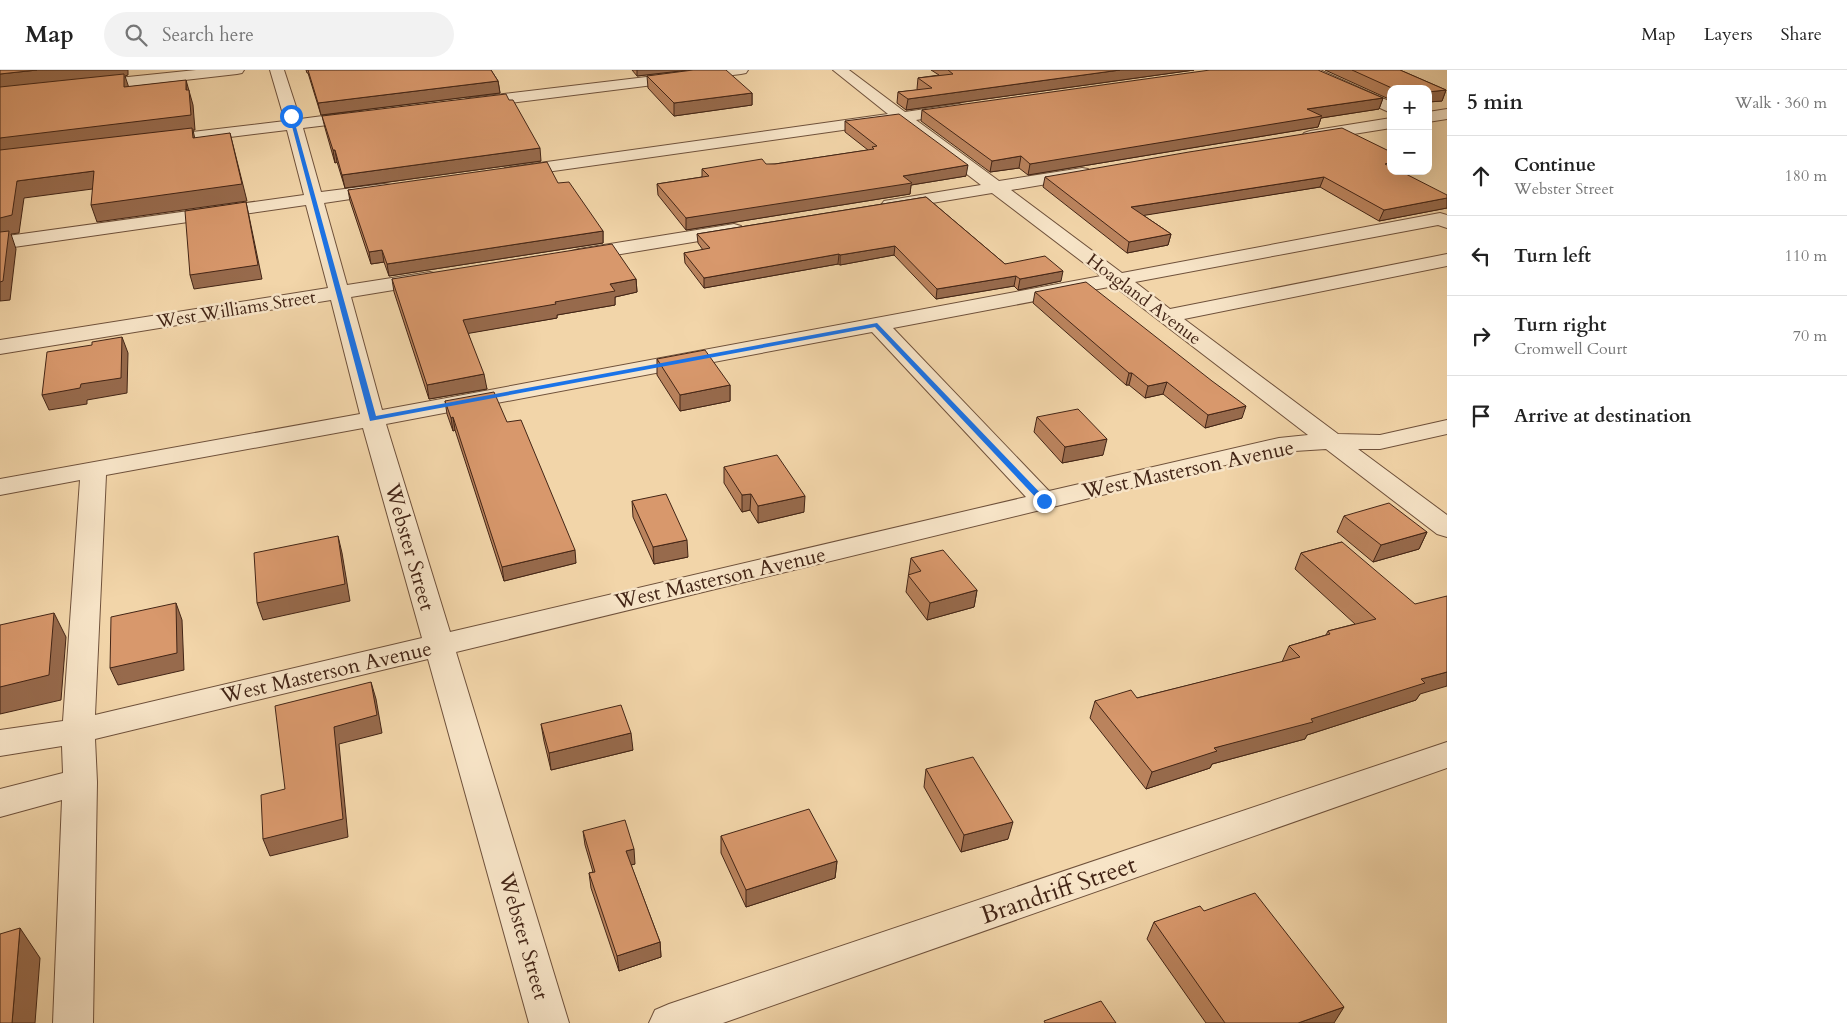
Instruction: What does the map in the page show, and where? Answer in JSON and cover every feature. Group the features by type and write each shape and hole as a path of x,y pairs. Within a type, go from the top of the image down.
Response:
{"street":[{"path":"79,87 237,70"},
{"name":"Webster Street","path":"277,70 294,124 373,419 549,1023"},
{"path":"456,105 741,70"},
{"name":"Hoagland Avenue","path":"840,70 1447,528"},
{"path":"1308,70 1387,106"},
{"path":"498,173 973,107"},
{"path":"147,143 378,114"},
{"path":"1432,116 1447,114"},
{"path":"1296,138 1387,124"},
{"path":"870,208 1102,170"},
{"path":"0,243 401,187"},
{"path":"0,487 1440,219 1447,222"},
{"path":"558,258 753,227"},
{"path":"1167,316 1447,260"},
{"name":"West Williams Street","path":"0,348 451,275"},
{"path":"877,324 1044,501"},
{"name":"West Masterson Avenue","path":"0,743 78,730 1279,445 1331,441 1380,442 1445,427"},
{"path":"72,1023 80,782 78,730 94,470"},
{"name":"Brandriff Street","path":"669,1023 1447,755"},
{"path":"0,803 80,782"}],"building":[{"path":"0,70 37,70 0,74"},
{"path":"308,70 491,70 498,81 318,103"},
{"path":"693,70 726,70 752,93 674,103 647,76"},
{"path":"948,70 1120,70 908,99 898,92 932,88 918,78 953,74"},
{"path":"1210,70 1318,70 1383,98 1307,109 1322,116 1030,164 1021,156 992,161 922,110"},
{"path":"1352,70 1400,70 1446,90 1432,92 1432,85 1387,86"},
{"path":"124,74 124,87 186,80 186,90 189,90 191,115 0,138 0,87"},
{"path":"506,94 509,100 513,100 540,148 342,175 322,116"},
{"path":"899,114 968,165 903,176 912,183 686,218 657,184 709,176 702,169 762,159 766,164 775,164 874,149 872,147 877,146 845,121"},
{"path":"192,128 193,138 230,133 242,184 91,205 94,171 17,181 12,215 0,218 0,150"},
{"path":"1342,128 1387,150 1387,163 1385,164 1387,165 1387,175 1408,175 1447,195 1447,198 1384,210 1324,177 1131,207 1171,234 1129,242 1045,177"},
{"path":"547,162 558,183 569,182 603,231 387,264 382,250 369,252 348,190"},
{"path":"926,197 1005,264 1045,256 1063,271 1020,279 1016,276 937,289 895,246 704,278 684,253 710,248 697,234"},
{"path":"246,202 258,265 190,275 185,211"},
{"path":"9,231 3,281 0,282 0,232"},
{"path":"612,244 636,279 610,284 615,291 555,302 556,304 463,320 484,374 427,385 392,279"},
{"path":"1086,282 1246,406 1208,415 1167,382 1148,386 1132,373 1129,373 1035,292"},
{"path":"122,337 121,378 81,384 80,388 42,395 47,352 92,345 92,342"},
{"path":"705,350 730,385 680,395 657,359"},
{"path":"494,392 507,422 521,420 575,550 502,567 453,417 451,418 445,401"},
{"path":"1078,409 1107,439 1065,447 1037,417"},
{"path":"777,455 805,496 758,506 751,494 742,495 724,467"},
{"path":"666,494 687,540 653,547 632,501"},
{"path":"1389,503 1427,532 1381,545 1344,516"},
{"path":"338,536 345,584 257,603 254,553"},
{"path":"1342,542 1415,604 1447,596 1447,672 1421,679 1425,683 1311,719 1313,722 1214,748 1217,751 1152,772 1095,701 1131,690 1137,698 1300,657 1289,646 1330,634 1328,631 1376,619 1301,553"},
{"path":"943,550 977,590 930,603 908,575 921,571 911,558"},
{"path":"176,603 177,653 110,668 111,617"},
{"path":"54,613 49,675 0,687 0,625"},
{"path":"371,682 377,715 334,727 343,819 263,839 261,795 285,789 275,706"},
{"path":"621,705 631,733 549,753 541,724"},
{"path":"973,757 1013,822 964,835 926,769"},
{"path":"809,809 837,861 746,890 721,836"},
{"path":"625,820 634,849 626,851 660,942 617,956 589,873 595,872 583,831"},
{"path":"1255,893 1344,1007 1298,1023 1225,1023 1154,922 1200,906 1204,911"},
{"path":"20,928 12,1023 0,1023 0,934"},
{"path":"1101,1001 1116,1023 1045,1023 1044,1021"}],"route":[{"path":"291,116 373,419 877,324 1044,501"}]}
